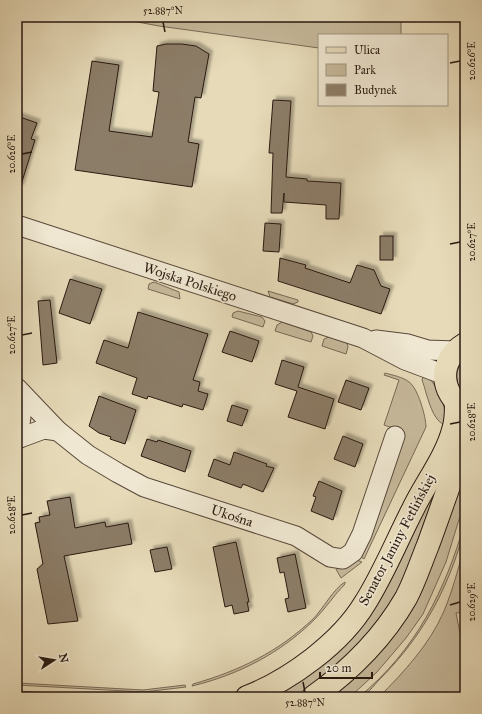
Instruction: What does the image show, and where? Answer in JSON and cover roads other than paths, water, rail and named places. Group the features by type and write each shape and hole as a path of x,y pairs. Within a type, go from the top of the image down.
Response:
{"main road":[{"path":"460,347 451,357 445,375 448,392 461,406"},
{"name":"Senator Janiny Fetlińskiej","path":"247,697 287,677 318,654 343,630 364,605 387,565 413,508 451,435 461,406"},
{"name":"Senator Janiny Fetlińskiej","path":"313,697 337,680 365,653 380,635 406,597 420,568 465,442"}],"street":[{"name":"Wojska Polskiego","path":"17,225 363,338 405,360 445,375"},
{"name":"Wojska Polskiego","path":"363,338 408,344 428,350 460,347"},
{"name":"Ukośna","path":"18,390 58,431 88,455 144,487 296,536 315,550 330,557 343,558 353,552 362,534 395,436"},
{"path":"18,390 22,409 17,439 44,429 58,431"}]}
